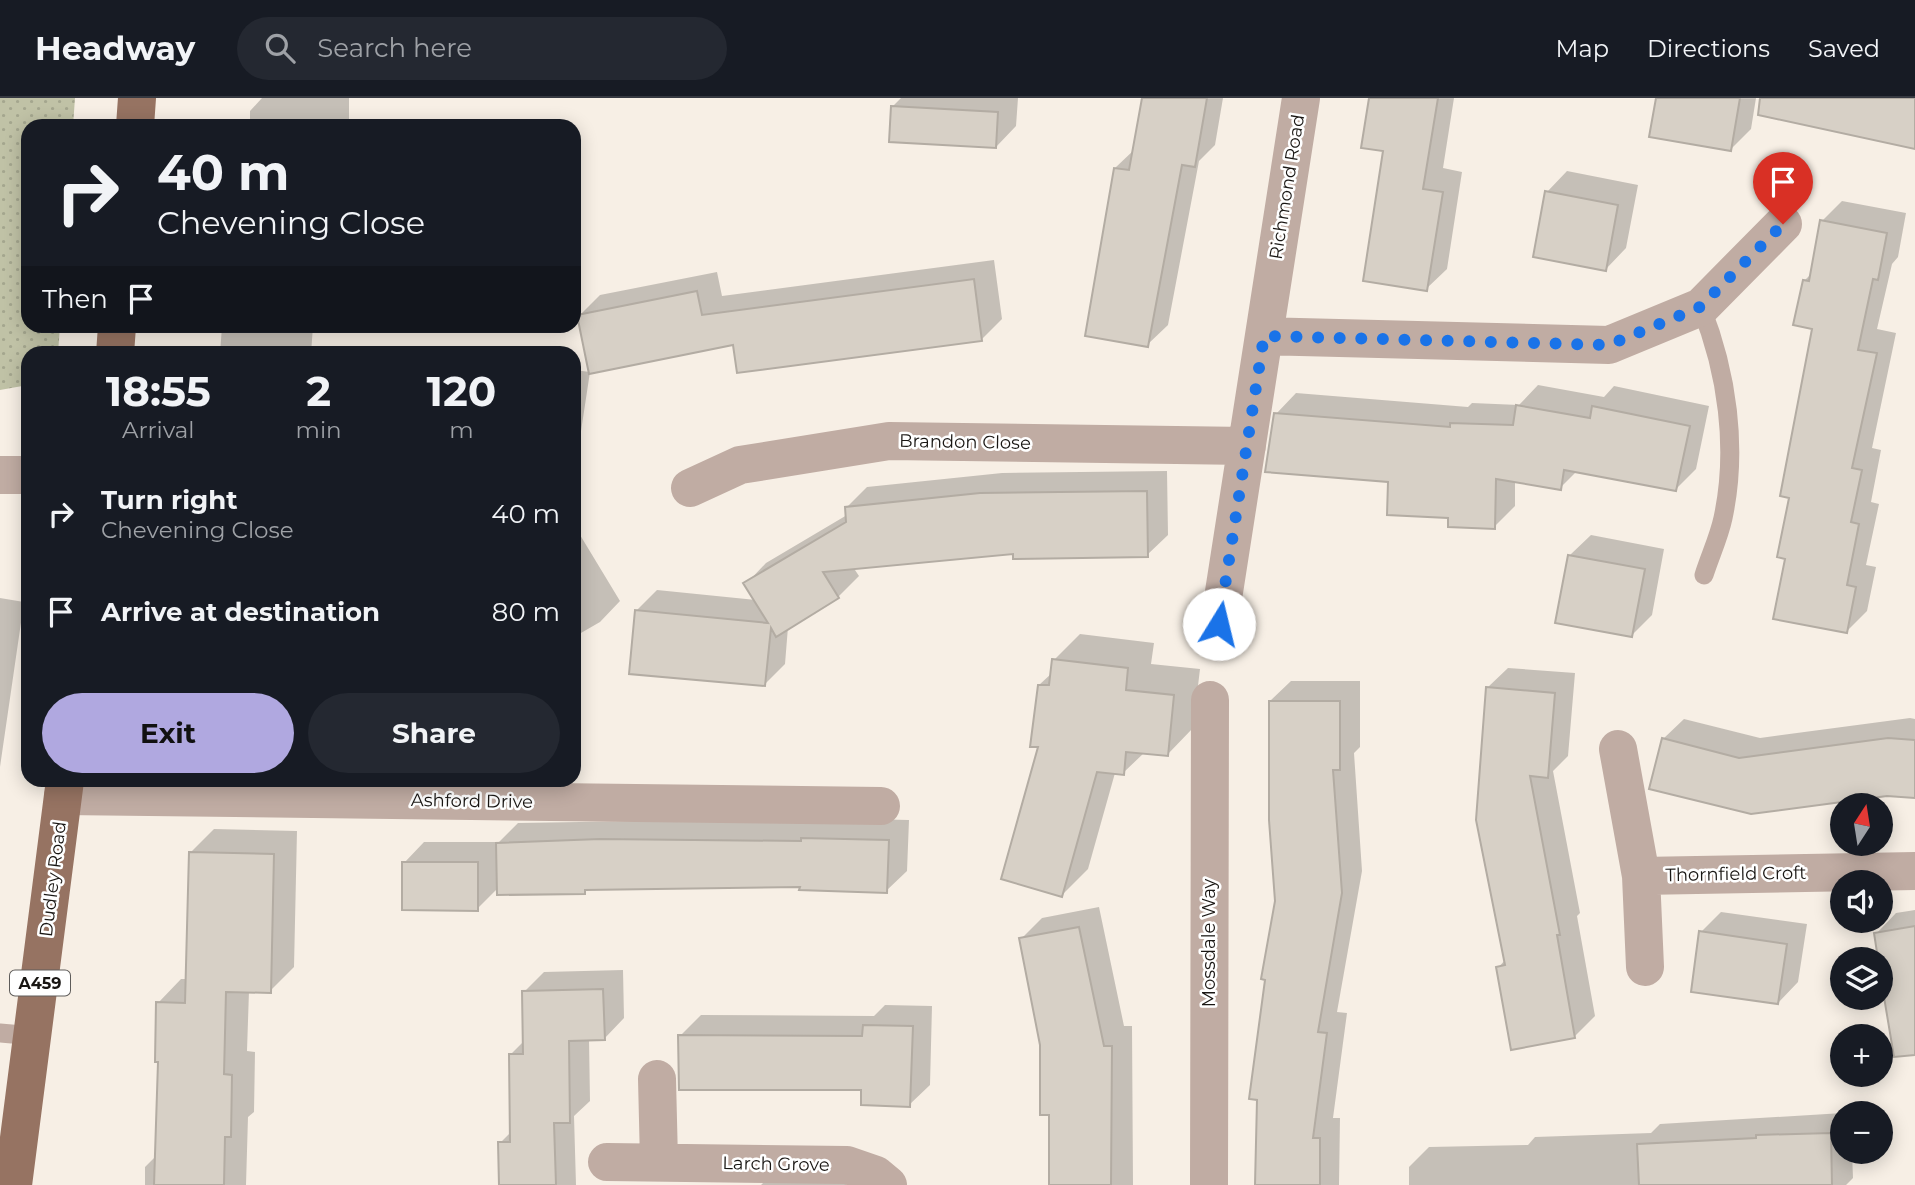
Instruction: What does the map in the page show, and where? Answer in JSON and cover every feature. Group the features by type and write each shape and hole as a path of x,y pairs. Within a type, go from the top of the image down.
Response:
{"main road":[{"path":"136,119 137,98"},
{"name":"Dudley Road","path":"13,1185 17,1034 64,788"}],"street":[{"name":"Richmond Road","path":"1219,624 1301,98"},
{"path":"1264,336 1609,345 1700,307 1783,224"},
{"name":"Brandon Close","path":"690,488 740,465 890,441 1247,446"},
{"path":"0,475 21,475"},
{"name":"Mossdale Way","path":"1209,1185 1210,700"},
{"name":"Thornfield Croft","path":"1618,749 1642,876 1644,967"},
{"name":"Ashford Drive","path":"64,788 881,806"},
{"name":"Thornfield Croft","path":"1642,876 1915,871"},
{"path":"657,1079 659,1161"},
{"name":"Larch Grove","path":"607,1174 659,1161 847,1165 876,1175 888,1185"}],"lane":[{"path":"1700,307 1718,350 1727,418 1729,475 1723,520 1704,575"}],"green space":[{"path":"0,98 75,98 74,119 21,119 21,333 59,333 59,346 21,346 21,386 0,390"}],"building":[{"path":"1142,98 1207,98 1195,167 1182,165 1148,347 1085,336 1114,168 1129,170"},
{"path":"1369,98 1438,98 1423,189 1443,192 1427,291 1363,281 1383,151 1361,148"},
{"path":"1656,98 1740,98 1731,151 1649,137"},
{"path":"1760,98 1915,98 1915,149 1758,115"},
{"path":"891,106 998,112 996,148 889,142"},
{"path":"1545,191 1618,205 1606,271 1533,257"},
{"path":"1820,220 1887,233 1878,280 1873,279 1858,350 1877,353 1852,468 1862,470 1851,522 1859,524 1847,585 1856,587 1847,633 1773,619 1785,559 1777,557 1789,498 1780,496 1812,329 1793,325 1803,280 1809,281"},
{"path":"974,279 982,341 737,373 733,345 589,374 581,333 581,314 697,291 702,315"},
{"path":"1516,405 1590,418 1592,406 1690,426 1676,491 1564,470 1561,490 1496,479 1495,529 1448,527 1448,518 1387,515 1388,482 1265,472 1274,413 1450,427 1450,423 1513,425"},
{"path":"1147,491 1148,557 1013,559 1013,554 823,572 839,598 776,637 771,628 765,686 629,674 635,610 768,623 743,583 846,522 845,507 980,493"},
{"path":"1568,555 1645,569 1632,637 1555,623"},
{"path":"1052,659 1128,668 1126,690 1174,695 1168,756 1126,752 1124,775 1097,772 1062,897 1001,879 1038,747 1030,747 1038,685 1049,685"},
{"path":"1486,687 1555,693 1548,778 1530,776 1560,935 1557,935 1575,1038 1511,1050 1496,967 1505,965 1476,820"},
{"path":"1269,701 1340,701 1340,770 1333,770 1342,893 1318,1032 1327,1033 1313,1138 1320,1138 1320,1185 1255,1185 1257,1100 1249,1099 1265,980 1261,979 1275,901 1269,820"},
{"path":"1662,738 1739,758 1888,738 1915,740 1915,798 1894,796 1894,793 1830,793 1830,804 1751,814 1649,789"},
{"path":"801,838 889,840 887,893 799,890 800,887 585,890 585,894 497,895 496,843 600,839 801,841"},
{"path":"189,852 274,854 271,993 226,992 224,1074 232,1075 231,1137 225,1137 224,1185 154,1185 158,1062 155,1062 156,1002 185,1003"},
{"path":"402,862 478,862 478,911 402,910"},
{"path":"1915,926 1915,1055 1894,1057 1893,1024 1888,1024 1886,1010 1893,1010 1893,947 1876,947 1874,933 1893,933 1893,930"},
{"path":"1079,927 1104,1046 1112,1046 1111,1185 1049,1185 1049,1115 1040,1115 1040,1045 1019,938"},
{"path":"1699,931 1787,944 1778,1004 1691,992"},
{"path":"603,989 605,1040 569,1041 570,1123 554,1123 556,1185 499,1185 498,1142 510,1142 509,1054 523,1054 522,991"},
{"path":"863,1025 913,1026 910,1107 861,1105 861,1090 679,1090 678,1035 862,1036"},
{"path":"1830,1133 1832,1185 1639,1185 1637,1144 1756,1138 1756,1135"}],"route":[{"path":"1219,624 1264,336 1609,345 1700,307 1783,224"}]}
